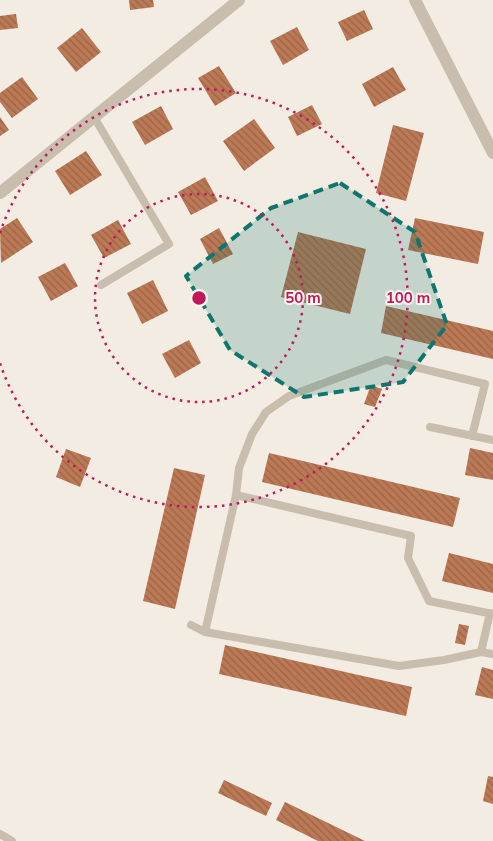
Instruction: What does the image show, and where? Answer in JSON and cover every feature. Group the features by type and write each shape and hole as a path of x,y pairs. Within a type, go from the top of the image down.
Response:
{"street":[{"path":"0,193 239,0"},
{"path":"414,0 493,153"}],"lane":[{"path":"94,117 169,244 101,286"},
{"path":"205,632 236,495 239,468 252,434 266,412 289,396 386,360 485,384 472,436"},
{"path":"430,427 493,440"},
{"path":"236,495 411,536 408,558 429,601 491,613 481,652"},
{"path":"191,625 205,632 400,666 444,660 481,652 493,654"},
{"path":"0,834 12,841"}],"highlighted area":[{"path":"340,183 415,232 447,325 403,382 304,397 230,350 186,276 271,208"}],"building":[{"path":"129,0 153,0 154,7 130,10"},
{"path":"364,10 373,29 347,41 338,22"},
{"path":"16,14 18,28 0,30 0,16"},
{"path":"297,27 309,50 283,65 270,41"},
{"path":"82,28 101,52 76,72 57,48"},
{"path":"219,66 236,93 215,106 198,78"},
{"path":"393,67 406,90 374,107 362,84"},
{"path":"22,77 38,99 12,118 0,102 0,93"},
{"path":"312,105 322,124 297,136 288,117"},
{"path":"161,106 173,129 145,145 132,122"},
{"path":"0,117 9,130 0,136"},
{"path":"254,119 275,148 244,171 223,141"},
{"path":"393,125 424,133 406,201 376,193"},
{"path":"86,151 102,175 70,195 55,171"},
{"path":"205,177 218,201 191,215 178,192"},
{"path":"17,218 33,242 1,263 0,229"},
{"path":"415,218 484,232 478,264 408,250"},
{"path":"118,220 131,244 104,258 91,235"},
{"path":"219,228 233,254 213,264 200,239"},
{"path":"298,232 366,249 350,314 281,297"},
{"path":"65,263 78,286 51,301 38,277"},
{"path":"153,280 168,311 142,324 127,293"},
{"path":"386,306 493,331 493,359 381,333"},
{"path":"189,340 201,363 175,378 162,354"},
{"path":"371,385 382,389 375,407 364,404"},
{"path":"470,448 493,453 493,480 465,475"},
{"path":"66,449 91,458 80,487 56,477"},
{"path":"269,453 460,498 453,527 262,482"},
{"path":"174,468 205,475 175,609 143,601"},
{"path":"449,553 493,564 493,593 442,581"},
{"path":"459,624 469,626 465,645 455,643"},
{"path":"225,645 412,687 406,716 219,674"},
{"path":"482,667 493,670 493,699 475,695"},
{"path":"488,776 493,777 493,804 483,801"},
{"path":"224,780 272,803 266,816 218,793"},
{"path":"285,802 365,841 318,841 276,820"}]}
